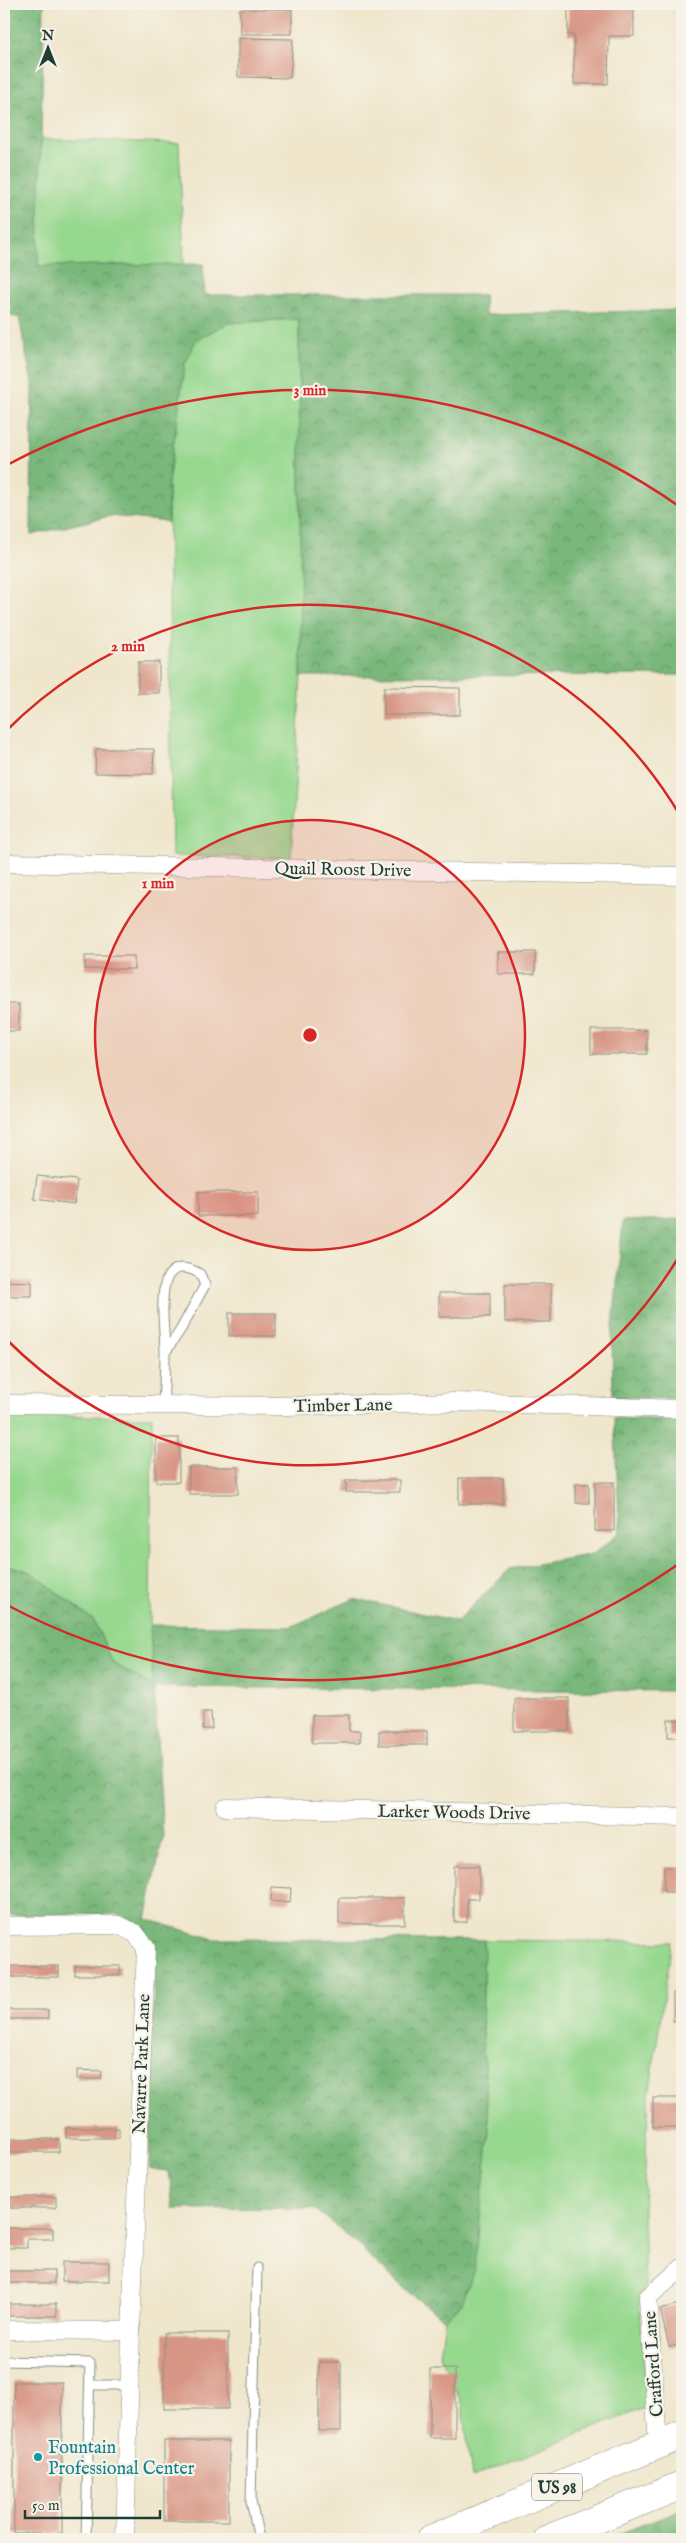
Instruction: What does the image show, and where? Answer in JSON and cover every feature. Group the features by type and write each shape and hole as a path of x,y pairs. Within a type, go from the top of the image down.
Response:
{"highway":[{"name":"US 98","path":"431,2539 670,2440"},
{"name":"US 98","path":"550,2539 682,2485"}],"street":[{"name":"Quail Roost Drive","path":"4,863 682,876"},
{"name":"Timber Lane","path":"4,1404 163,1406 456,1402 682,1409"},
{"name":"Larker Woods Drive","path":"225,1808 682,1817"},
{"name":"Navarre Park Lane","path":"4,1926 118,1924 135,1933 146,1948 125,2539"},
{"name":"Crafford Lane","path":"670,2440 648,2297 682,2268"},
{"path":"4,2330 131,2331"}],"lane":[{"path":"163,1406 165,1353 163,1302 166,1282 170,1274 177,1269 192,1269 200,1274 205,1286 165,1353"},
{"path":"256,2268 251,2501 259,2539"},
{"path":"4,2361 90,2363 86,2539"},
{"path":"90,2385 129,2385"}],"green space":[{"path":"4,4 44,4 38,266 203,264 205,295 484,295 485,315 682,310 682,675 301,676 299,319 228,323 196,340 185,364 168,483 168,522 110,516 31,535 32,384 19,317 4,316"},
{"path":"41,139 179,143 184,264 38,266"},
{"path":"299,319 301,676 291,858 172,856 168,483 185,364 196,340 228,323"},
{"path":"682,1219 682,1399 613,1397 612,1336 623,1221"},
{"path":"4,1415 152,1417 150,1625 154,1687 113,1663 94,1621 31,1572 4,1564"},
{"path":"614,1418 682,1420 682,1691 154,1687 163,1836 146,1919 214,1939 484,1940 482,2035 489,2132 475,2267 462,2303 445,2319 408,2292 337,2226 313,2208 173,2209 169,2171 149,2169 155,1948 142,1926 118,1914 4,1915 4,1564 31,1572 94,1621 113,1663 153,1686 150,1625 290,1627 354,1599 457,1621 510,1569 593,1554 620,1533"},
{"path":"484,1940 672,1942 649,2095 643,2208 645,2287 639,2298 647,2407 472,2477 463,2406 440,2355 445,2319 462,2303 489,2132 482,2035"},
{"path":"682,2509 682,2539 606,2539"}],"building":[{"path":"568,5 634,6 634,36 609,36 608,84 574,84 574,35 568,35"},
{"path":"240,9 292,9 292,34 240,34"},
{"path":"238,38 293,39 290,78 238,77"},
{"path":"138,662 159,662 159,693 138,693"},
{"path":"384,687 460,688 460,715 384,715"},
{"path":"96,749 154,749 153,774 95,773"},
{"path":"498,952 535,952 535,974 498,974"},
{"path":"85,956 134,956 134,969 85,969"},
{"path":"4,1004 19,1004 19,1031 4,1031"},
{"path":"591,1030 647,1030 647,1054 591,1054"},
{"path":"37,1176 77,1180 74,1204 34,1199"},
{"path":"198,1192 258,1192 258,1216 198,1216"},
{"path":"4,1281 32,1282 32,1296 4,1296"},
{"path":"505,1284 551,1284 551,1322 505,1322"},
{"path":"439,1293 490,1293 490,1317 439,1317"},
{"path":"229,1313 276,1313 276,1336 229,1336"},
{"path":"156,1438 179,1438 179,1482 156,1482"},
{"path":"189,1467 238,1467 238,1494 189,1494"},
{"path":"459,1478 503,1478 503,1504 459,1504"},
{"path":"346,1480 400,1480 400,1492 346,1492"},
{"path":"595,1482 614,1482 614,1531 595,1531"},
{"path":"576,1484 589,1484 589,1503 576,1503"},
{"path":"514,1698 569,1698 569,1731 514,1731"},
{"path":"203,1712 211,1712 212,1729 203,1729"},
{"path":"312,1715 349,1715 349,1731 360,1731 360,1743 312,1743"},
{"path":"668,1720 682,1720 682,1737 668,1737"},
{"path":"379,1731 427,1731 427,1745 379,1745"},
{"path":"454,1866 479,1866 479,1899 467,1899 467,1922 454,1922"},
{"path":"664,1867 682,1867 682,1892 664,1892"},
{"path":"272,1887 291,1888 290,1903 271,1901"},
{"path":"339,1898 405,1898 405,1924 339,1924"},
{"path":"4,1966 59,1966 59,1977 4,1977"},
{"path":"75,1966 120,1966 120,1975 75,1975"},
{"path":"673,1993 682,1993 682,2021 673,2021"},
{"path":"6,2010 48,2010 48,2019 6,2019"},
{"path":"77,2070 102,2071 101,2079 77,2079"},
{"path":"653,2098 682,2098 682,2127 653,2127"},
{"path":"66,2128 119,2128 119,2138 66,2138"},
{"path":"4,2139 59,2139 59,2152 4,2152"},
{"path":"4,2197 56,2197 56,2208 4,2208"},
{"path":"6,2228 53,2228 53,2239 27,2239 27,2248 6,2248"},
{"path":"62,2262 109,2262 109,2281 62,2281"},
{"path":"4,2271 54,2271 54,2283 4,2283"},
{"path":"4,2304 56,2304 56,2316 4,2316"},
{"path":"679,2304 682,2317 682,2344 669,2347 660,2309"},
{"path":"164,2333 228,2333 228,2409 164,2409"},
{"path":"319,2362 341,2362 341,2431 319,2431"},
{"path":"430,2369 455,2369 455,2438 430,2438"},
{"name":"Fountain Professional Center","path":"14,2382 62,2382 62,2533 14,2533"},
{"path":"164,2441 229,2441 229,2521 164,2521"}],"place":[{"name":"Fountain Professional Center","path":"38,2457"}]}
